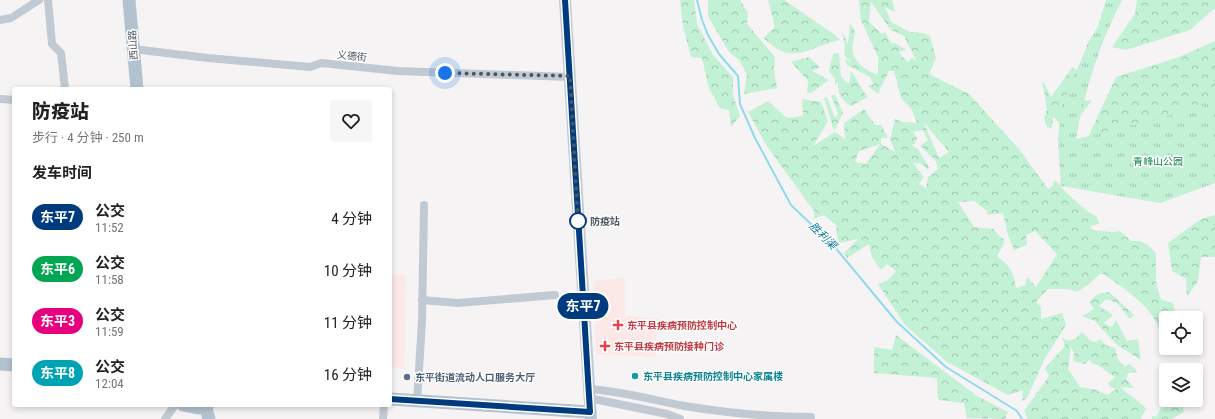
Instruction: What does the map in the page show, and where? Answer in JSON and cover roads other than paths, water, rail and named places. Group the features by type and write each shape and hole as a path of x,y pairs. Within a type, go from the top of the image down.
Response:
{"main road":[{"name":"西山路","path":"129,0 137,87"},
{"path":"0,364 12,364"},
{"path":"392,399 590,416"},
{"path":"202,409 209,419"}],"street":[{"path":"0,20 11,18 39,0"},
{"path":"48,0 52,44 61,53 65,87"},
{"path":"565,0 590,416"},
{"name":"义德街","path":"133,50 310,67 321,63 398,71 570,76"},
{"path":"0,99 12,100"},
{"path":"417,402 422,300 424,205"},
{"path":"422,300 458,302 556,295"},
{"path":"589,394 607,390 684,406 749,416 810,416"},
{"path":"589,394 667,414 680,419"},
{"path":"165,419 174,407"},
{"path":"383,419 384,407"}],"waterway":[{"name":"胜利渠","path":"697,0 702,20 708,35 719,54 738,76 740,104 755,138 791,205 834,246 897,322 946,367 1017,411 1022,419"}],"place":[{"name":"防疫站","path":"578,221"},
{"name":"东平县疾病预防控制中心","path":"618,325"},
{"name":"东平县疾病预防接种门诊","path":"605,346"},
{"name":"东平县疾病预防控制中心家属楼","path":"635,376"},
{"name":"东平街道流动人口服务大厅","path":"407,377"}],"park label":[{"name":"青峰山公园","path":"1158,161"}]}
